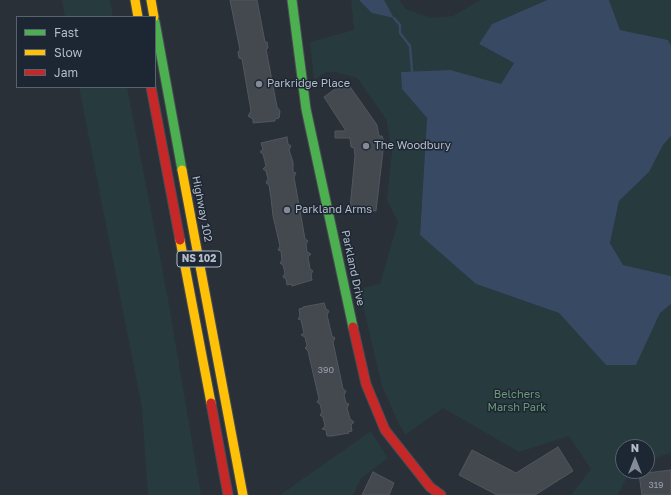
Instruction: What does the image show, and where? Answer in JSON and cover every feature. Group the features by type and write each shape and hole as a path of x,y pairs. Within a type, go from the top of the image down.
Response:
{"main road":[{"path":"135,0 138,16"},
{"path":"151,0 154,16"},
{"name":"Parkland Drive","path":"292,0 306,109 366,384 385,430 430,487 441,495"},
{"name":"Highway 102","path":"156,27 243,495"},
{"name":"NS 102","path":"152,88 228,495"}],"green space":[{"path":"62,0 110,0 113,16 65,16"},
{"name":"Belchers Marsh Park","path":"351,0 399,0 406,9 430,18 453,16 480,0 547,0 492,24 479,44 514,63 501,84 479,79 402,89 427,118 420,235 476,284 559,313 606,365 636,365 660,313 671,304 671,453 655,458 655,439 615,439 615,479 626,479 618,495 571,495 591,469 569,436 519,452 443,408 405,435 382,386 359,289 380,284 398,222 387,200 392,151 386,119 357,78 335,72 326,72 314,80 310,42 354,30"},
{"path":"609,0 671,0 671,46 668,40 620,30"},
{"path":"79,88 127,88 168,299 201,495 148,495 142,408"},
{"path":"671,136 671,276 623,265 610,243 619,201 649,172 663,145"},
{"path":"371,431 388,458 361,478 353,495 280,495"}],"water":[{"path":"359,0 384,0 394,18 372,13"},
{"path":"547,0 609,0 620,30 668,40 671,46 671,136 663,145 649,172 619,201 610,243 623,265 671,276 671,304 660,313 636,365 606,365 559,313 476,284 420,235 427,118 402,89 401,72 450,70 501,84 514,63 479,44 492,24"}],"building":[{"name":"Parkridge Place","path":"230,0 257,0 265,42 267,42 268,48 266,49 277,107 280,111 279,118 275,119 275,121 253,123 253,119 248,116 251,111 242,59 239,58 238,52 240,50"},
{"name":"The Woodbury","path":"346,81 377,125 379,136 382,136 384,142 376,211 350,208 355,156 354,148 351,147 350,138 335,138 335,131 346,131 324,97"},
{"name":"Parkland Arms","path":"287,137 288,144 291,146 289,150 293,162 293,172 296,173 294,177 305,239 308,241 306,244 307,252 311,254 308,257 310,269 313,271 311,274 312,280 292,286 291,284 287,285 286,279 283,277 285,273 283,265 280,263 282,260 281,251 278,250 280,246 273,216 269,185 266,183 268,179 266,171 263,169 266,166 263,154 260,152 263,149 261,143"},
{"path":"324,303 326,309 329,311 327,315 332,336 335,338 333,342 343,389 346,391 344,395 346,403 349,404 347,408 350,419 354,422 351,425 352,431 348,432 349,433 332,436 327,436 326,430 322,429 325,426 323,417 320,415 322,412 320,404 317,402 319,399 308,351 305,348 307,346 305,337 301,335 304,333 301,320 298,319 300,316 299,309"},
{"path":"558,447 573,471 535,495 497,495 459,475 472,450 516,473"},
{"path":"671,470 671,495 642,495 640,479 655,479 655,472"},
{"path":"373,472 394,483 389,495 362,495"}],"waterway":[{"path":"394,18 400,25 400,33 410,46 412,71"}],"traffic: fast":[{"path":"292,0 306,109 353,327"},
{"path":"156,27 182,170"}],"traffic: slow":[{"path":"135,0 138,16"},
{"path":"151,0 154,16"},
{"path":"182,170 243,495"},
{"path":"180,240 211,403"}],"traffic: jam":[{"path":"151,88 180,240"},
{"path":"353,327 366,384 385,430 430,487 441,495"},
{"path":"211,403 228,495"}],"place":[{"name":"Parkridge Place","path":"259,84"},
{"name":"The Woodbury","path":"366,146"},
{"name":"Parkland Arms","path":"287,210"}]}
